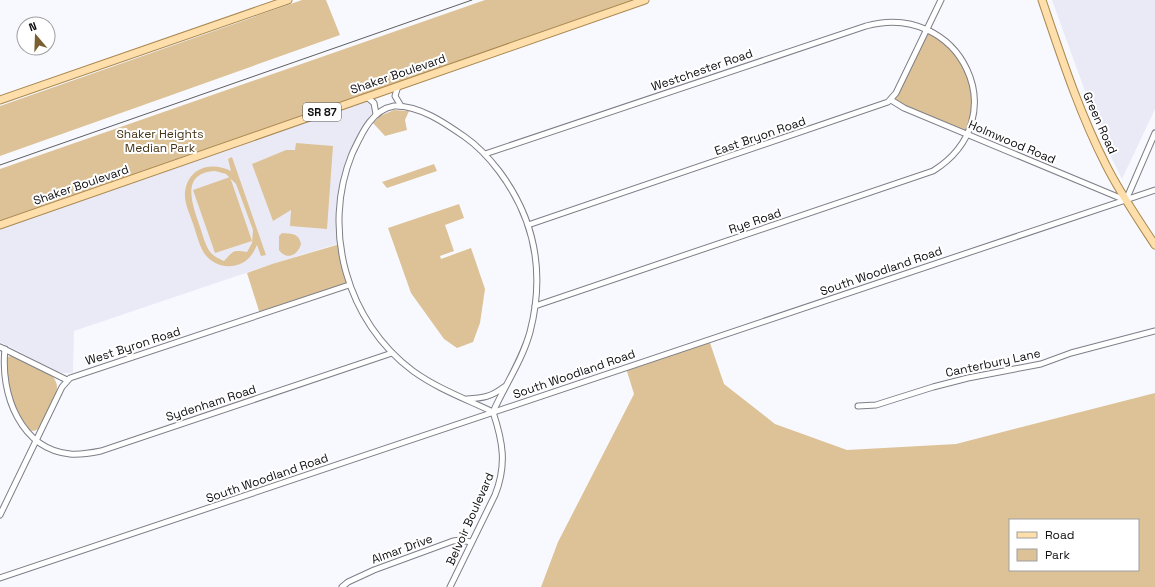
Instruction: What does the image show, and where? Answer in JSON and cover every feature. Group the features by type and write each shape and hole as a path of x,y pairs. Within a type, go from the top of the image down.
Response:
{"main road":[{"path":"0,100 288,0"},
{"name":"Shaker Boulevard","path":"0,225 645,0"},
{"name":"Green Road","path":"1042,0 1072,87 1106,165 1126,200 1155,245"}],"street":[{"path":"891,100 896,93 941,0"},
{"name":"Westchester Road","path":"485,154 872,24 891,22 905,22 927,28 940,35 952,46 963,60 974,90 974,107 967,134"},
{"path":"398,86 395,96 401,106"},
{"path":"367,97 374,103 376,114"},
{"name":"Holmwood Road","path":"891,100 904,108 1126,200"},
{"name":"East Bryon Road","path":"528,225 880,106 891,100"},
{"path":"401,106 424,113 445,124 470,141 485,154 509,186 521,208 528,225 534,247 536,268 535,306 530,332 522,355 493,412 434,385 412,370 392,353 368,324 356,301 349,285 343,264 340,244 340,201 350,160 363,131 376,114 388,107 401,106"},
{"path":"1126,200 1155,133"},
{"name":"Rye Road","path":"535,306 927,174 939,168 950,158 967,134"},
{"name":"South Woodland Road","path":"0,578 1155,190"},
{"name":"West Byron Road","path":"67,380 75,376 349,285"},
{"name":"Canterbury Lane","path":"858,406 876,406 933,387 968,378 1041,364 1071,353 1155,330"},
{"path":"0,515 62,387 67,380 2,348"},
{"name":"Sydenham Road","path":"2,348 0,376 4,398 16,422 36,441 51,450 78,454 92,453 392,353"},
{"path":"466,399 485,398 496,393 505,386"},
{"name":"Belvoir Boulevard","path":"450,587 494,495 502,473 502,442 493,412"},
{"name":"Almar Drive","path":"342,587 348,582 374,570 453,541 461,540 471,542"}],"shaded area":[{"path":"1052,0 1155,0 1155,109 1122,179 1103,141"},
{"path":"365,101 372,106 373,111 350,153 341,182 336,213 337,244 272,264 74,331 73,373 63,373 55,370 0,342 0,227"}],"green space":[{"path":"302,0 326,0 340,35 0,156 0,106"},
{"name":"Shaker Heights Median Park","path":"485,0 644,0 0,225 0,169"},
{"path":"927,28 944,38 960,55 974,95 967,134 891,100"},
{"path":"394,110 409,111 405,120 407,130 385,136 373,123 380,116"},
{"path":"296,143 333,146 327,229 290,226 291,210 273,221 252,164 286,150 295,150"},
{"path":"232,157 266,255 261,256 257,245 249,258 238,265 232,266 219,265 208,258 204,253 188,211 185,196 187,184 191,177 202,168 216,167 231,171 228,159","holes":["215,171 226,174 236,184 253,230 252,243 247,252 234,252 224,261 217,258 207,247 194,210 191,192 196,178 204,173"]},
{"path":"434,164 437,171 387,188 382,182"},
{"path":"230,177 252,241 215,253 193,190"},
{"path":"459,204 464,218 445,225 454,251 440,256 441,259 471,248 485,289 480,323 473,342 457,348 444,339 411,293 388,228"},
{"path":"282,233 294,235 299,238 301,244 300,248 295,254 289,256 285,255 279,250 279,236"},
{"path":"340,244 349,285 260,314 247,273"},
{"path":"709,340 724,384 775,424 847,450 956,444 1155,393 1155,587 541,587 558,542 634,394 626,368"},
{"path":"11,356 52,376 56,383 57,387 55,397 38,429 32,431 26,429 16,416 4,383 7,357"}],"tram line":[{"path":"0,165 472,0"}]}
